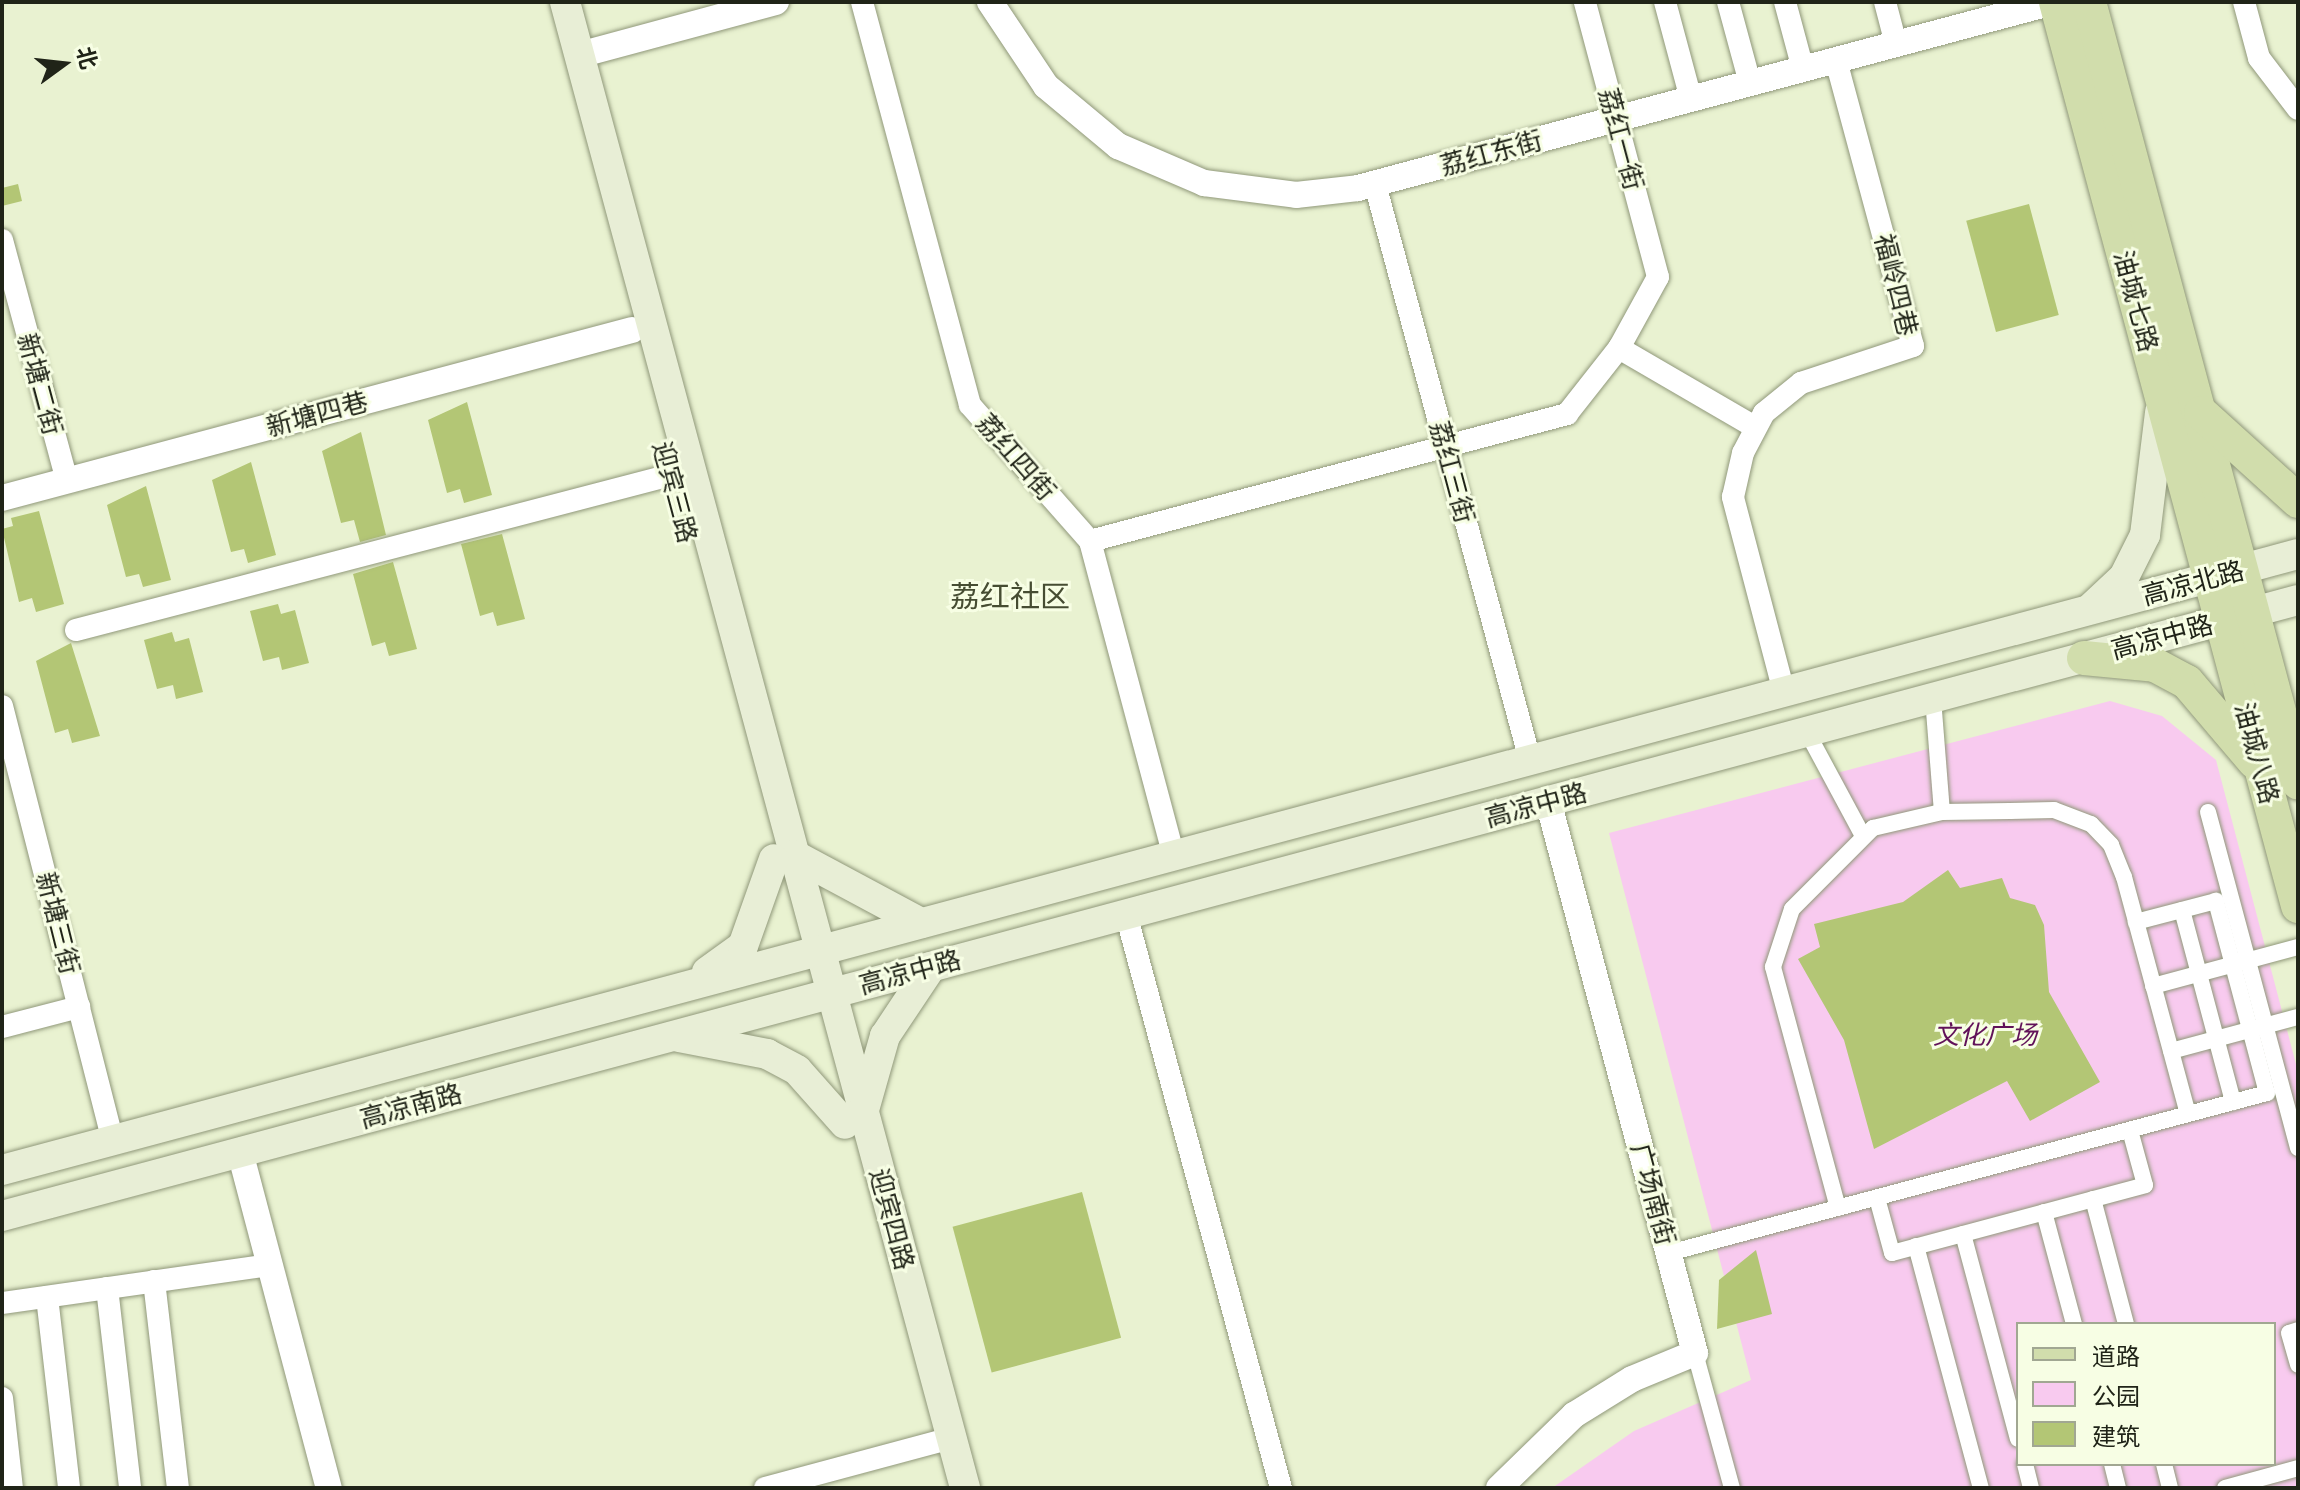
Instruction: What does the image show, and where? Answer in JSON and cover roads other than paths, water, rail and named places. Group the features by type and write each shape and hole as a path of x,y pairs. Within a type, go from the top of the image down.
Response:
{"main road":[{"name":"迎宾三路","path":"544,2 671,475 784,857"},
{"name":"迎宾三路","path":"565,2 814,976"},
{"name":"油城七路","path":"2054,2 2161,395 2231,595"},
{"name":"油城七路","path":"2089,2 2199,411 2231,595"},
{"path":"2087,611 2124,577 2145,535 2158,473 2161,395"},
{"path":"2199,411 2298,501"},
{"name":"高凉北路","path":"2231,595 2298,554"},
{"name":"高凉北路","path":"2087,611 2231,595 2298,600"},
{"name":"高凉中路","path":"814,976 931,967 2084,658 2231,595"},
{"name":"油城八路","path":"2231,595 2295,751"},
{"name":"油城八路","path":"2231,595 2262,771 2298,906"},
{"name":"高凉中路","path":"814,976 921,923 2087,611"},
{"path":"1960,645 1972,688"},
{"path":"2084,658 2155,665 2187,682 2262,771"},
{"path":"664,992 730,962 760,916 784,857 871,903 921,923"},
{"path":"1056,887 1067,930"},
{"path":"673,1036 777,1059 815,1085 854,1118 885,1036 931,967"},
{"name":"高凉南路","path":"2,1170 664,992 814,976"},
{"name":"高凉南路","path":"2,1216 673,1036 814,976"},
{"name":"迎宾四路","path":"814,976 942,1441 965,1488"},
{"path":"527,1029 538,1072"},
{"name":"迎宾四路","path":"942,1441 944,1488"}],"street":[{"path":"579,55 776,2"},
{"name":"荔红四街","path":"862,2 970,405 1090,541 1174,856"},
{"name":"荔红东街","path":"990,2 1046,86 1092,128 1145,161 1204,183 1265,194 1375,184 2054,2"},
{"name":"荔红一街","path":"1585,2 1658,277 1619,348"},
{"path":"1665,2 1691,99"},
{"path":"1728,2 1750,83"},
{"path":"1785,2 1803,69"},
{"path":"1885,2 1896,44"},
{"path":"2244,2 2259,58 2298,109"},
{"name":"福岭四巷","path":"1784,692 1733,497 1755,427 1801,383 1913,346 1836,60"},
{"name":"荔红三街","path":"1375,184 1530,760"},
{"name":"新塘二街","path":"2,240 67,481"},
{"name":"新塘四巷","path":"2,498 632,330"},
{"path":"1090,541 1567,414 1619,348 1755,427"},
{"path":"76,630 671,475"},
{"path":"1933,698 1942,812"},
{"name":"新塘三街","path":"2,706 12,784 79,1007 113,1140"},
{"path":"1807,732 1863,836"},
{"name":"广场南街","path":"1548,801 1695,1353"},
{"path":"1838,1208 1773,967 1792,909 1863,836 1942,812 2054,810 2091,824 2111,845 2136,922 2188,1114"},
{"path":"2208,812 2240,962 2258,1028 2298,1148"},
{"path":"2136,922 2216,901 2240,962"},
{"path":"2182,910 2233,1102"},
{"path":"1126,914 1281,1488"},
{"path":"2153,986 2298,947"},
{"path":"2,1027 79,1007"},
{"path":"2171,1051 2298,1017"},
{"path":"1669,1253 2267,1093 2258,1028"},
{"path":"1877,1198 1892,1253 1963,1234 2145,1185 2130,1130"},
{"path":"240,1152 329,1488"},
{"path":"2093,1199 2125,1322"},
{"path":"2044,1212 2073,1322"},
{"path":"1963,1234 2016,1432"},
{"path":"1916,1246 1981,1488"},
{"path":"2,1303 270,1265"},
{"path":"154,1281 178,1488"},
{"path":"107,1288 130,1488"},
{"path":"47,1297 69,1488"},
{"path":"2298,1330 2289,1333 2298,1365"},
{"path":"1499,1488 1583,1408 1695,1353 1732,1488"},
{"path":"2,1398 12,1488"},
{"path":"765,1488 942,1441"},
{"path":"2026,1466 2031,1488"},
{"path":"2112,1466 2118,1488"},
{"path":"2164,1466 2170,1488"},
{"path":"2225,1488 2253,1484 2298,1468"}],"district":[{"name":"荔红社区","path":"1010,596"}],"park label":[{"name":"文化广场","path":"1985,1035"}]}
